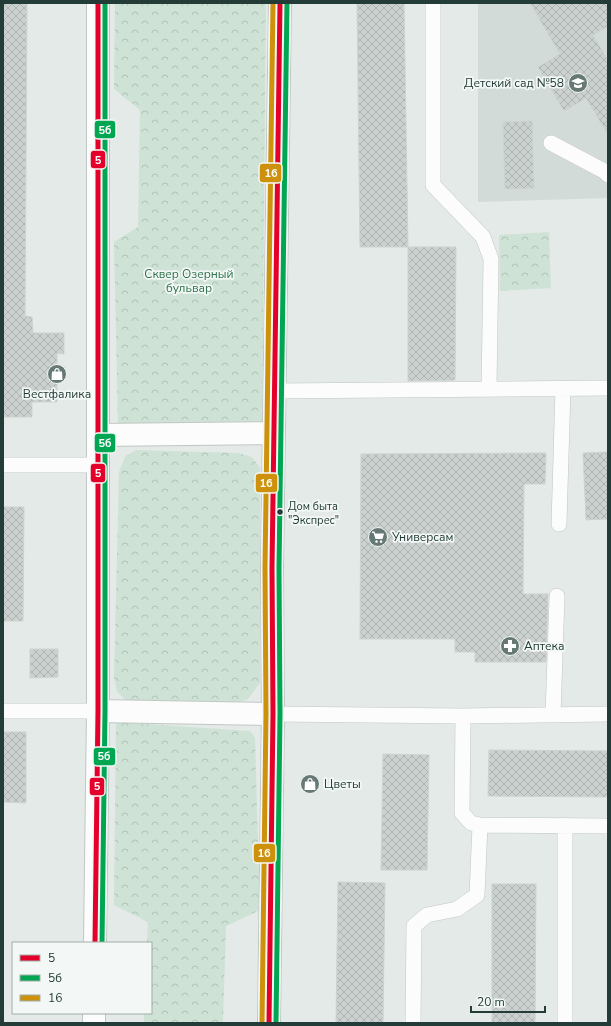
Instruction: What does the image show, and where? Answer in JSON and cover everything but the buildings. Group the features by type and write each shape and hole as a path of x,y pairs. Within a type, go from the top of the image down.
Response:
{"street":[{"path":"95,942 98,711 98,3"},
{"path":"269,1023 272,568 280,3"},
{"path":"98,435 274,433"},
{"path":"98,711 272,714"}],"lane":[{"path":"433,3 433,185 483,238 491,259 490,388"},
{"path":"551,143 604,171 608,175"},
{"path":"274,391 608,388"},
{"path":"559,524 563,389"},
{"path":"3,465 98,465"},
{"path":"553,715 557,596"},
{"path":"3,711 98,711"},
{"path":"272,714 463,716 608,714"},
{"path":"463,716 462,813 471,823 480,825 608,826"},
{"path":"414,1023 414,926 427,915 457,909 477,895 480,825"},
{"path":"565,825 565,1023"}],"shaded area":[{"path":"478,3 608,3 608,198 478,202"}],"green space":[{"name":"Сквер Озерный бульвар","path":"115,3 266,3 262,421 118,425 114,242 138,227 140,110 114,89"},
{"path":"549,232 551,288 500,291 499,235"},
{"path":"136,450 238,453 252,457 260,468 260,683 247,700 232,703 127,701 117,692 114,678 119,472 125,457"},
{"path":"116,722 250,731 255,738 260,910 226,926 223,1023 144,1023 144,1014 152,1014 152,942 147,942 148,922 114,905"}],"transit line":[{"name":"5","path":"95,942 98,711 98,3"},
{"name":"5б","path":"102,942 105,711 105,3"},
{"name":"16","path":"262,1023 266,714 265,568 273,3"},
{"name":"5","path":"269,1023 273,714 272,568 280,3"},
{"name":"5б","path":"276,1023 280,714 279,568 287,3"}],"place":[{"name":"Детский сад №58","path":"578,83"},
{"name":"Вестфалика","path":"57,374"},
{"name":"Дом быта \"Экспрес\"","path":"280,512"},
{"name":"Универсам","path":"378,537"},
{"name":"Аптека","path":"510,646"},
{"name":"Цветы","path":"310,784"}]}
